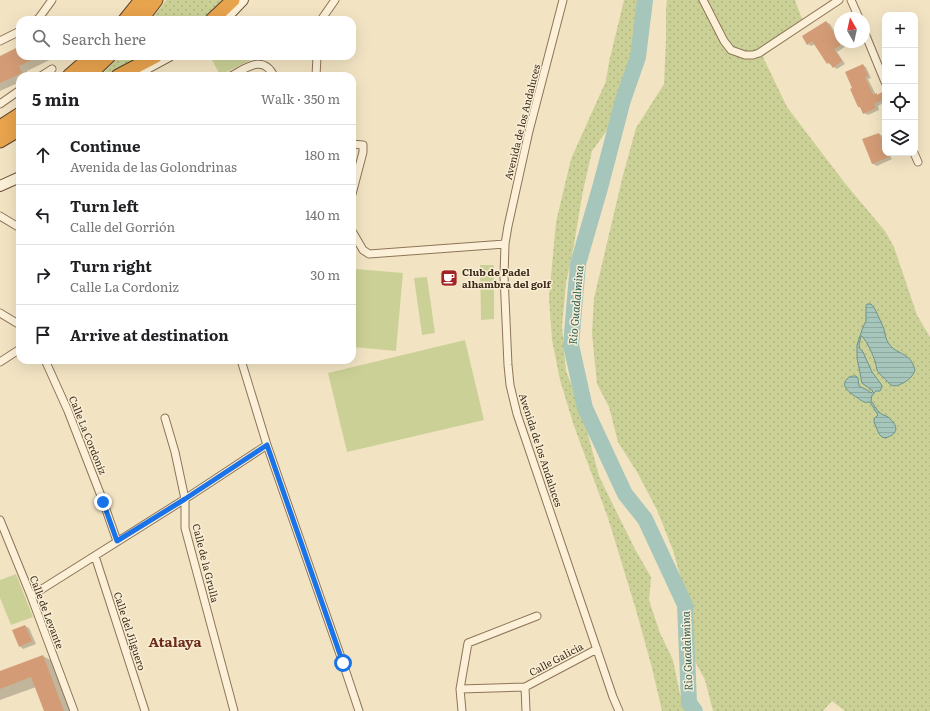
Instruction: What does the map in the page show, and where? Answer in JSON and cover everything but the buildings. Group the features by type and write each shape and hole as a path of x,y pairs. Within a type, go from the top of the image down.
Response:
{"highway":[{"path":"128,16 141,0"},
{"path":"144,16 156,0"},
{"path":"216,16 233,0"},
{"path":"74,72 88,60"},
{"path":"92,72 105,60"},
{"path":"126,72 148,60"},
{"path":"0,127 16,117"},
{"path":"0,141 16,131"}],"main road":[{"path":"228,16 243,0"},
{"path":"139,72 162,60"},
{"path":"0,186 16,179"}],"street":[{"path":"40,16 52,0"},
{"path":"324,16 335,0"},
{"name":"Avenida de los Andaluces","path":"563,0 529,131 505,244 504,276 508,365 510,384 517,414 619,711"},
{"path":"703,0 724,40 731,50 745,55 753,55 758,53 839,0"},
{"path":"851,0 856,12"},
{"path":"0,41 16,33"},
{"path":"870,46 882,75"},
{"path":"316,72 317,60"},
{"path":"239,72 256,64 264,65 272,72"},
{"path":"47,72 52,69"},
{"path":"0,104 16,93"},
{"path":"356,144 363,145 362,156 356,179"},
{"path":"915,156 918,162"},
{"path":"0,216 16,226"},
{"path":"356,238 363,250 369,254 505,244"},
{"path":"0,313 16,323"},
{"path":"0,362 16,352"},
{"name":"Calle La Cordoniz","path":"47,364 71,418 117,541"},
{"path":"242,364 267,445 359,711"},
{"name":"Calle de la Grulla","path":"165,418 176,452 185,499 185,528 234,711"},
{"path":"30,596 185,499 267,445"},
{"name":"Calle de Levante","path":"0,520 74,711"},
{"name":"Calle del Jilguero","path":"95,556 145,711"},
{"path":"462,711 460,689 468,643 537,616"},
{"name":"Calle Galicia","path":"526,711 525,687 597,649"},
{"path":"460,689 525,687"}],"green space":[{"path":"166,0 225,0 211,16 154,16"},
{"path":"624,0 652,0 651,14 644,30 633,48 629,87 624,107 592,151 566,283 562,326 566,371 581,408 599,476 635,549 651,577 649,600 660,633 673,660 680,694 686,711 662,711 636,610 608,518 574,426 560,380 552,340 549,298 556,222 571,159 606,81"},
{"path":"667,0 795,0 802,19 789,28 763,57 787,107 844,182 885,231 894,247 917,315 930,337 930,711 845,711 832,701 823,711 713,711 705,680 695,661 692,626 685,593 673,550 657,510 637,472 618,442 609,407 597,384 592,334 594,298 623,175 636,128 664,84"},
{"path":"116,60 141,60 119,72 104,72"},
{"path":"212,60 251,60 226,72 218,72"},
{"path":"480,265 494,265 494,319 481,320"},
{"path":"356,269 403,273 396,351 356,347"},
{"path":"427,277 435,333 422,335 414,278"},
{"path":"465,340 484,420 347,452 328,373"},
{"path":"16,574 33,617 11,625 0,598 0,580"}],"water":[{"path":"867,304 871,304 875,310 884,328 886,339 889,344 892,348 910,360 915,370 907,381 896,386 892,385 878,372 870,348 861,336 859,345 860,349 882,387 880,391 876,391 872,395 871,401 881,414 888,417 894,423 896,429 893,434 885,438 879,434 874,422 874,419 878,415 870,402 860,400 850,393 845,385 845,382 849,377 856,376 858,378 859,386 871,393 873,391 862,383 857,358 857,345 866,321"}],"waterway":[{"name":"Rio Guadalmina","path":"645,0 638,57 623,100 578,264 571,345 585,408 625,494 645,519 685,605 689,703 695,711"}],"place":[{"name":"Club de Padel alhambra del golf","path":"449,278"}],"district":[{"name":"Atalaya","path":"175,642"}],"route":[{"path":"103,502 117,541 185,499 267,445 343,663"}]}
